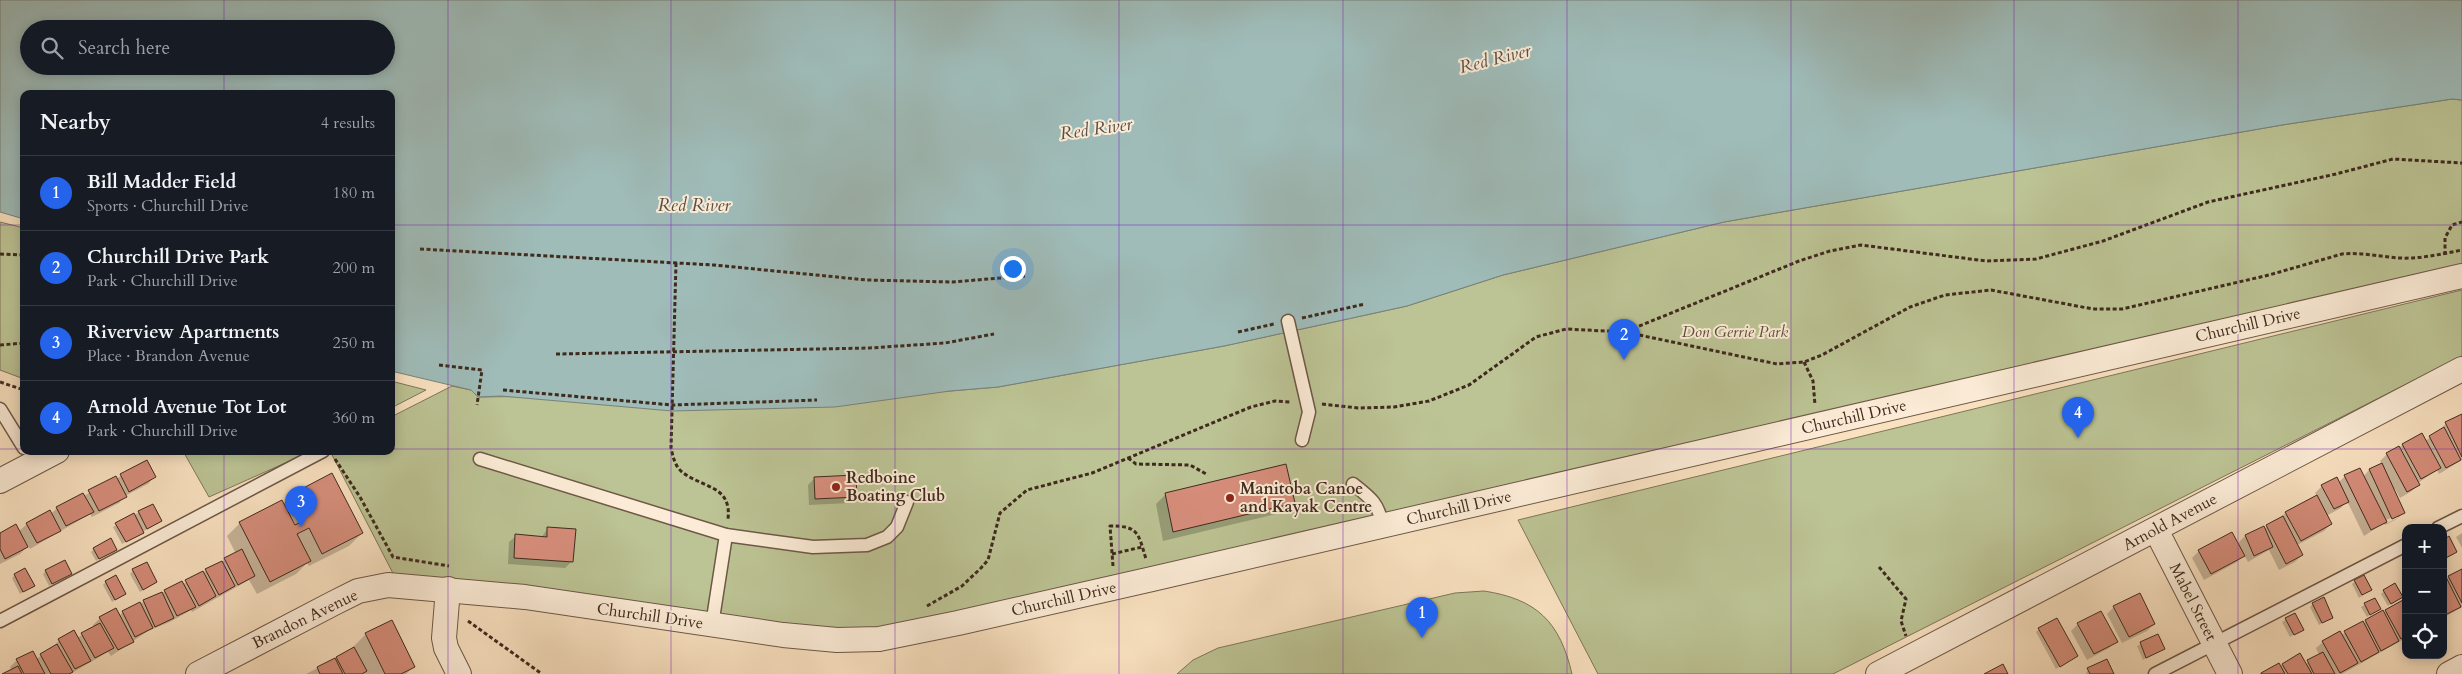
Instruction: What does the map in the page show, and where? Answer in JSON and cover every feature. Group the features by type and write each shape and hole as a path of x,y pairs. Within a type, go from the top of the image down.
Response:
{"street":[{"name":"Churchill Drive","path":"450,578 525,597 712,625 837,640 879,639 1383,526 2456,277"},
{"name":"Arnold Avenue","path":"1878,674 2462,369"},
{"path":"0,481 27,455"},
{"name":"Mabel Street","path":"2156,530 2230,674"},
{"path":"450,578 444,638 446,648 458,674"},
{"name":"Brandon Avenue","path":"198,674 358,591 388,585 450,578"},
{"path":"2449,674 2462,667"}],"lane":[{"path":"1288,321 1309,412 1302,440"},
{"path":"0,409 20,441"},
{"path":"0,620 324,455"},
{"path":"480,459 726,535 813,546 867,545 886,537 897,527 908,502"},
{"path":"1353,484 1370,496 1379,508 1383,526"},
{"path":"2446,524 2462,516"},
{"path":"712,625 726,535"},
{"path":"2156,674 2402,547"}],"path":[{"path":"1625,332 1799,261 1861,244 1986,261 2036,259 2103,241 2208,202 2336,174 2393,158 2462,163"},
{"path":"2456,277 2445,254 2445,238 2452,225 2462,222"},
{"path":"420,249 676,263 867,280 952,282 1025,276"},
{"path":"919,611 962,586 981,568 988,560 1000,513 1009,503 1026,490 1092,473 1250,407 1275,401 1307,402 1358,408 1394,407 1429,401 1469,385 1536,337 1566,329 1625,332 1777,364 1804,362 1822,355 1910,307 1946,295 1991,290 2093,309 2122,309 2243,282 2342,254 2352,253 2400,258 2445,254 2462,250"},
{"path":"0,254 20,255"},
{"path":"676,263 671,448 674,462 682,472 714,488 724,498 729,510 726,535"},
{"path":"556,354 673,350 869,348 945,343 994,334"},
{"path":"1,342 20,343"},
{"path":"1804,362 1813,381 1818,425"},
{"path":"439,365 482,370 477,406"},
{"path":"0,382 20,389"},
{"path":"503,390 672,405 817,400"},
{"path":"329,455 360,497 393,557 450,578"},
{"path":"1127,458 1136,464 1190,465 1208,475"},
{"path":"1116,587 1110,526 1128,526 1139,534 1152,579"},
{"path":"1112,554 1142,546"},
{"path":"1879,567 1906,600 1902,628 1916,654"},
{"path":"462,616 542,674"}],"green space":[{"name":"Don Gerrie Park","path":"2452,99 2462,100 2462,276 879,639 399,585 332,455 395,455 395,415 452,386 471,390 478,397 950,391 998,387 1224,346 1407,306 1503,275 1724,222 2282,125"},
{"path":"0,222 20,227 20,378 0,370"},
{"path":"2462,290 2462,356 1833,674 1598,674 1518,520"},
{"path":"395,382 426,390 395,406"},
{"path":"185,455 303,455 209,497"},
{"path":"1484,591 1518,600 1532,607 1543,616 1561,640 1572,674 1177,674 1193,660 1218,648 1455,593"}],"water":[{"name":"Red River","path":"0,0 2462,0 2462,100 2452,99 2282,125 1724,222 1503,275 1407,306 1224,346 998,387 950,391 835,407 672,411 501,396 478,397 471,390 395,372 395,90 20,90 20,218 0,212"}],"building":[{"path":"2462,414 2462,457 2445,422"},
{"path":"2444,427 2461,460 2446,468 2429,436"},
{"path":"2422,433 2441,468 2421,479 2402,444"},
{"path":"2399,446 2420,485 2407,492 2386,453"},
{"path":"147,460 156,477 129,492 120,474"},
{"path":"2382,463 2405,513 2392,519 2369,469"},
{"name":"Manitoba Canoe and Kayak Centre","path":"1286,464 1295,503 1173,532 1165,493"},
{"path":"2360,468 2387,522 2371,530 2344,475"},
{"path":"332,473 363,533 322,554 309,528 297,534 311,561 270,582 239,522 282,500 295,525 303,521 290,495"},
{"name":"Redboine Boating Club","path":"856,475 857,497 815,499 814,477"},
{"path":"116,476 127,497 99,511 88,490"},
{"path":"2337,477 2349,502 2334,509 2321,485"},
{"path":"83,493 94,512 66,526 56,507"},
{"path":"2317,495 2332,524 2301,541 2285,512"},
{"path":"153,504 162,521 147,529 138,511"},
{"path":"50,510 61,531 37,543 26,523"},
{"path":"134,513 144,533 126,542 115,523"},
{"path":"2283,516 2303,555 2286,564 2266,525"},
{"path":"16,524 28,547 5,559 0,549 0,533"},
{"path":"2264,526 2273,547 2254,556 2245,535"},
{"path":"547,527 576,529 573,562 514,558 515,534 547,537"},
{"path":"2232,532 2245,556 2211,574 2198,550"},
{"path":"2449,536 2457,552 2447,557 2447,537"},
{"path":"111,538 117,550 99,559 93,548"},
{"path":"242,549 255,576 238,585 224,558"},
{"path":"65,560 72,574 52,584 45,570"},
{"path":"222,561 235,586 219,595 205,569"},
{"path":"147,562 157,582 143,590 132,569"},
{"path":"25,568 35,586 23,592 14,574"},
{"path":"2462,569 2462,603 2448,576"},
{"path":"203,571 216,596 199,606 185,580"},
{"path":"116,575 126,594 115,600 105,581"},
{"path":"2364,575 2372,590 2362,595 2354,580"},
{"path":"2447,579 2461,607 2447,614"},
{"path":"182,581 196,607 177,616 164,590"},
{"path":"2395,583 2402,598 2391,604 2383,590"},
{"path":"162,592 174,618 155,627 143,600"},
{"path":"2140,593 2155,624 2129,637 2113,606"},
{"path":"2324,597 2333,618 2322,623 2312,603"},
{"path":"2375,598 2381,609 2370,615 2364,603"},
{"path":"2402,601 2401,639 2385,610"},
{"path":"140,602 153,628 135,637 122,611"},
{"path":"116,608 134,642 118,650 99,617"},
{"path":"2383,610 2399,641 2381,651 2365,620"},
{"path":"2101,611 2118,642 2094,654 2077,623"},
{"path":"2295,613 2304,630 2294,635 2285,618"},
{"path":"2057,618 2078,656 2060,667 2038,628"},
{"path":"392,620 415,667 401,674 385,674 365,633"},
{"path":"2363,621 2379,652 2361,662 2344,631"},
{"path":"100,623 114,648 95,658 81,633"},
{"path":"74,630 91,661 75,669 58,639"},
{"path":"2340,631 2358,663 2340,673 2322,641"},
{"path":"2158,634 2165,649 2146,658 2140,642"},
{"path":"57,644 73,672 69,674 51,674 40,654"},
{"path":"354,647 367,671 362,674 345,674 336,657"},
{"path":"33,651 45,674 24,674 16,659"},
{"path":"2323,652 2335,674 2314,674 2307,660"},
{"path":"2300,653 2312,674 2288,674 2282,664"},
{"path":"335,658 343,674 320,674 317,667"},
{"path":"2107,659 2114,674 2090,674 2087,668"},
{"path":"2279,663 2285,674 2261,674 2261,673"},
{"path":"2003,664 2008,674 1984,674"},
{"path":"18,666 22,674 2,674"}],"place":[{"name":"Churchill Drive Park","path":"1624,360"},
{"name":"Arnold Avenue Tot Lot","path":"2078,438"},
{"name":"Redboine Boating Club","path":"836,487"},
{"name":"Manitoba Canoe and Kayak Centre","path":"1230,498"},
{"name":"Riverview Apartments","path":"301,527"},
{"name":"Bill Madder Field","path":"1422,638"}]}
